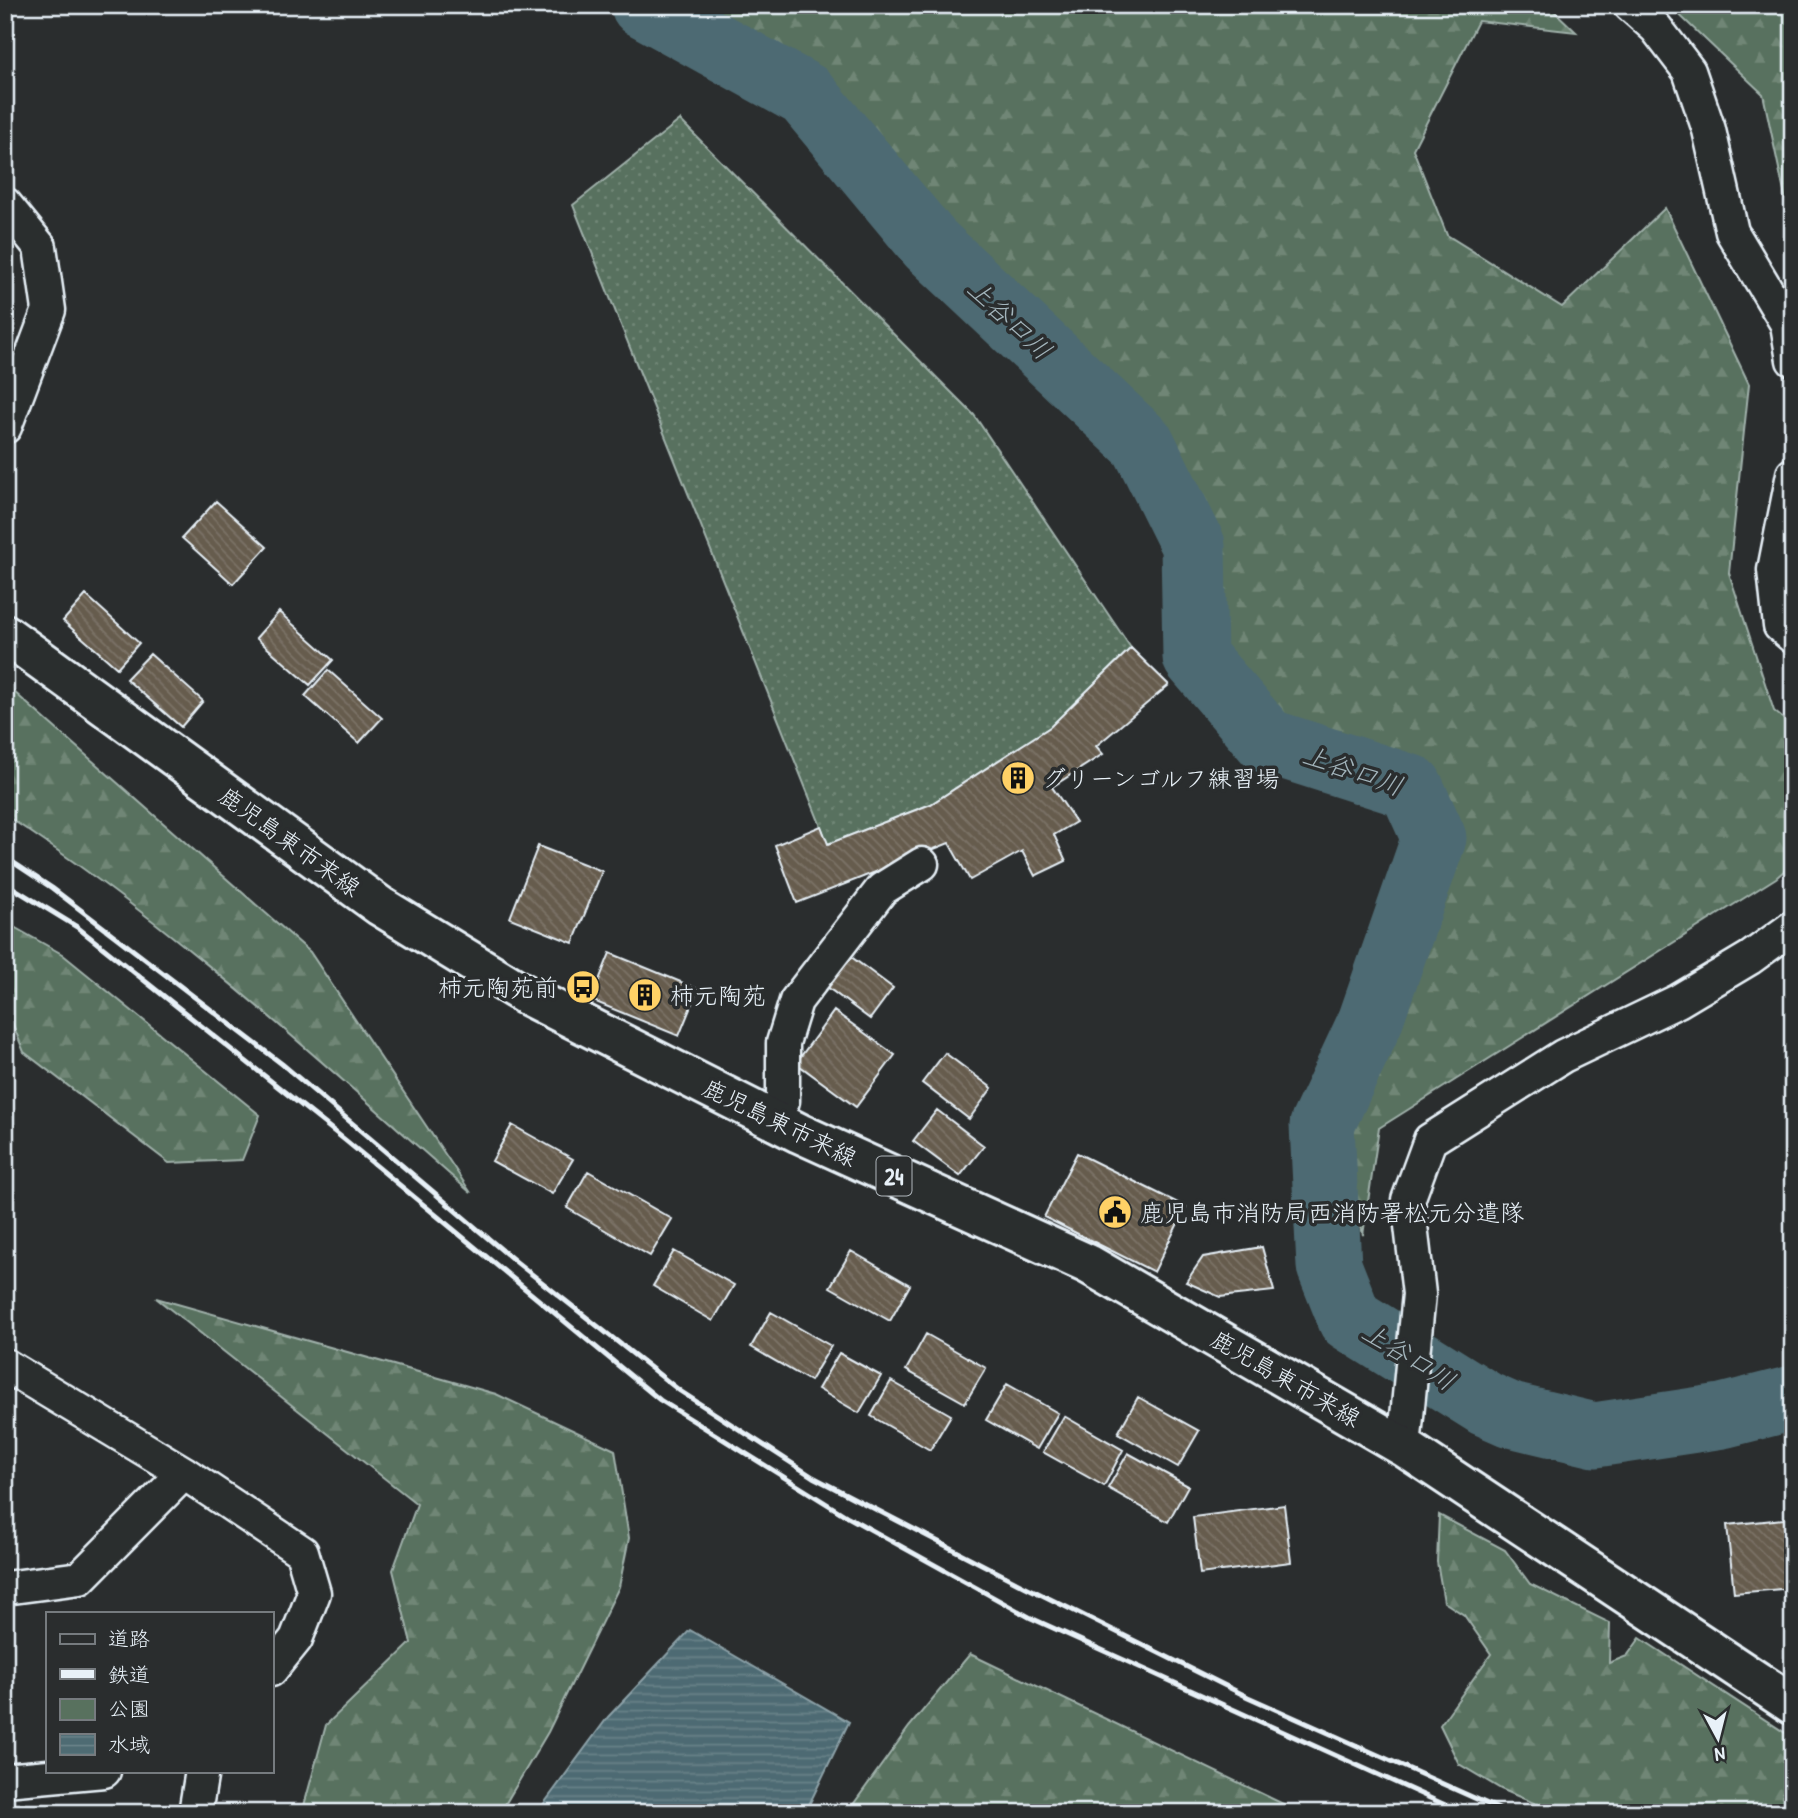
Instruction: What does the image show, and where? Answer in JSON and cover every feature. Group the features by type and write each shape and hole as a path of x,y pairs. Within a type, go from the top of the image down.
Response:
{"main road":[{"name":"鹿児島東市来線","path":"5,634 380,906 524,994 775,1121 1088,1264 1404,1447 1793,1704"}],"street":[{"path":"1630,5 1656,28 1689,71 1709,130 1732,232 1787,324 1793,359"},
{"path":"5,204 40,247 49,310 5,427"},
{"path":"1793,474 1773,569 1780,626 1793,637"},
{"path":"775,1121 783,1101 783,1043 796,1001 882,889 922,864"},
{"path":"1404,1447 1419,1294 1408,1200 1430,1140 1563,1056 1678,1001 1750,958 1793,927"},
{"path":"5,1365 184,1473 302,1552 314,1593 296,1639 273,1668"},
{"path":"5,1588 80,1578 184,1473"},
{"path":"5,1780 93,1772"},
{"path":"195,1813 202,1772"}],"green space":[{"path":"685,5 1548,5 1576,32 1478,21 1413,149 1447,235 1562,307 1665,208 1749,384 1729,573 1774,711 1793,727 1793,863 1776,878 1379,1128 1363,1235 1343,1133 1458,836 1429,776 1280,728 1222,658 1212,539 1159,424 939,221 803,62"},
{"path":"1669,5 1793,5 1793,234 1763,94"},
{"path":"680,120 974,415 1131,648 1050,727 931,804 828,844 573,205"},
{"path":"5,684 310,952 471,1193 187,948 67,857 5,815"},
{"path":"5,922 62,954 260,1115 242,1160 169,1163 24,1052 5,1005"},
{"path":"156,1298 496,1394 615,1450 629,1538 619,1587 548,1732 500,1813 302,1813 326,1725 411,1643 393,1570 417,1504"},
{"path":"1439,1515 1505,1550 1530,1584 1610,1623 1609,1663 1627,1656 1640,1638 1793,1738 1793,1813 1557,1813 1501,1789 1459,1764 1440,1725 1491,1654 1464,1615 1444,1602 1437,1562"},
{"path":"970,1654 1302,1813 847,1813 909,1727"}],"water":[{"path":"690,1630 849,1722 805,1813 537,1813 608,1717"}],"building":[{"path":"5,252 14,257 5,274"},
{"path":"216,501 267,547 233,584 182,538"},
{"path":"86,595 139,643 117,668 63,621"},
{"path":"279,612 333,660 310,685 256,638"},
{"name":"グリーンゴルフ練習場","path":"1131,648 1169,685 1096,746 1103,754 1052,787 1076,822 1054,835 1066,861 1035,876 1022,851 970,880 949,843 797,903 775,845 821,826 828,844 931,804 1050,727"},
{"path":"150,654 203,701 181,727 126,679"},
{"path":"328,670 382,718 359,743 305,696"},
{"path":"538,846 602,871 573,943 510,918"},
{"name":"柿元陶苑","path":"610,953 698,989 679,1036 591,1000"},
{"path":"846,953 893,988 870,1019 823,984"},
{"path":"834,1011 895,1055 856,1107 796,1063"},
{"path":"945,1053 992,1088 969,1119 922,1083"},
{"path":"937,1110 984,1146 960,1176 913,1141"},
{"path":"512,1125 573,1159 552,1194 492,1161"},
{"name":"鹿児島市消防局西消防署松元分遣隊","path":"1077,1153 1186,1207 1154,1272 1044,1217"},
{"path":"588,1171 672,1219 650,1256 567,1208"},
{"path":"1262,1247 1274,1291 1220,1297 1186,1282 1203,1257"},
{"path":"674,1251 734,1285 713,1321 653,1286"},
{"path":"851,1251 910,1285 890,1321 830,1287"},
{"path":"771,1312 831,1346 810,1381 751,1347"},
{"path":"926,1334 986,1368 965,1403 906,1370"},
{"path":"839,1353 881,1376 859,1413 818,1389"},
{"path":"891,1381 951,1415 930,1450 871,1416"},
{"path":"1007,1384 1058,1413 1037,1449 986,1420"},
{"path":"1138,1397 1199,1431 1178,1467 1118,1433"},
{"path":"1064,1416 1123,1450 1104,1486 1043,1452"},
{"path":"1128,1453 1188,1486 1168,1522 1108,1488"},
{"path":"1284,1505 1291,1562 1200,1574 1193,1517"},
{"path":"1793,1518 1793,1588 1734,1593 1727,1525"}],"waterway":[{"name":"上谷口川","path":"643,5 806,95 930,244 1143,444 1193,545 1195,657 1267,741 1411,787 1434,838 1370,1022 1322,1125 1329,1266 1350,1319 1486,1404 1511,1415 1595,1435 1722,1416 1793,1398"}],"railway":[{"path":"5,857 52,888 282,1064 515,1261 680,1391 813,1477 1248,1697 1508,1813"},
{"path":"5,883 77,927 345,1140 660,1400 848,1517 1031,1618 1463,1813"}],"place":[{"name":"グリーンゴルフ練習場","path":"1018,778"},
{"name":"柿元陶苑前","path":"583,987"},
{"name":"柿元陶苑","path":"645,995"},
{"name":"鹿児島市消防局西消防署松元分遣隊","path":"1115,1212"}]}
